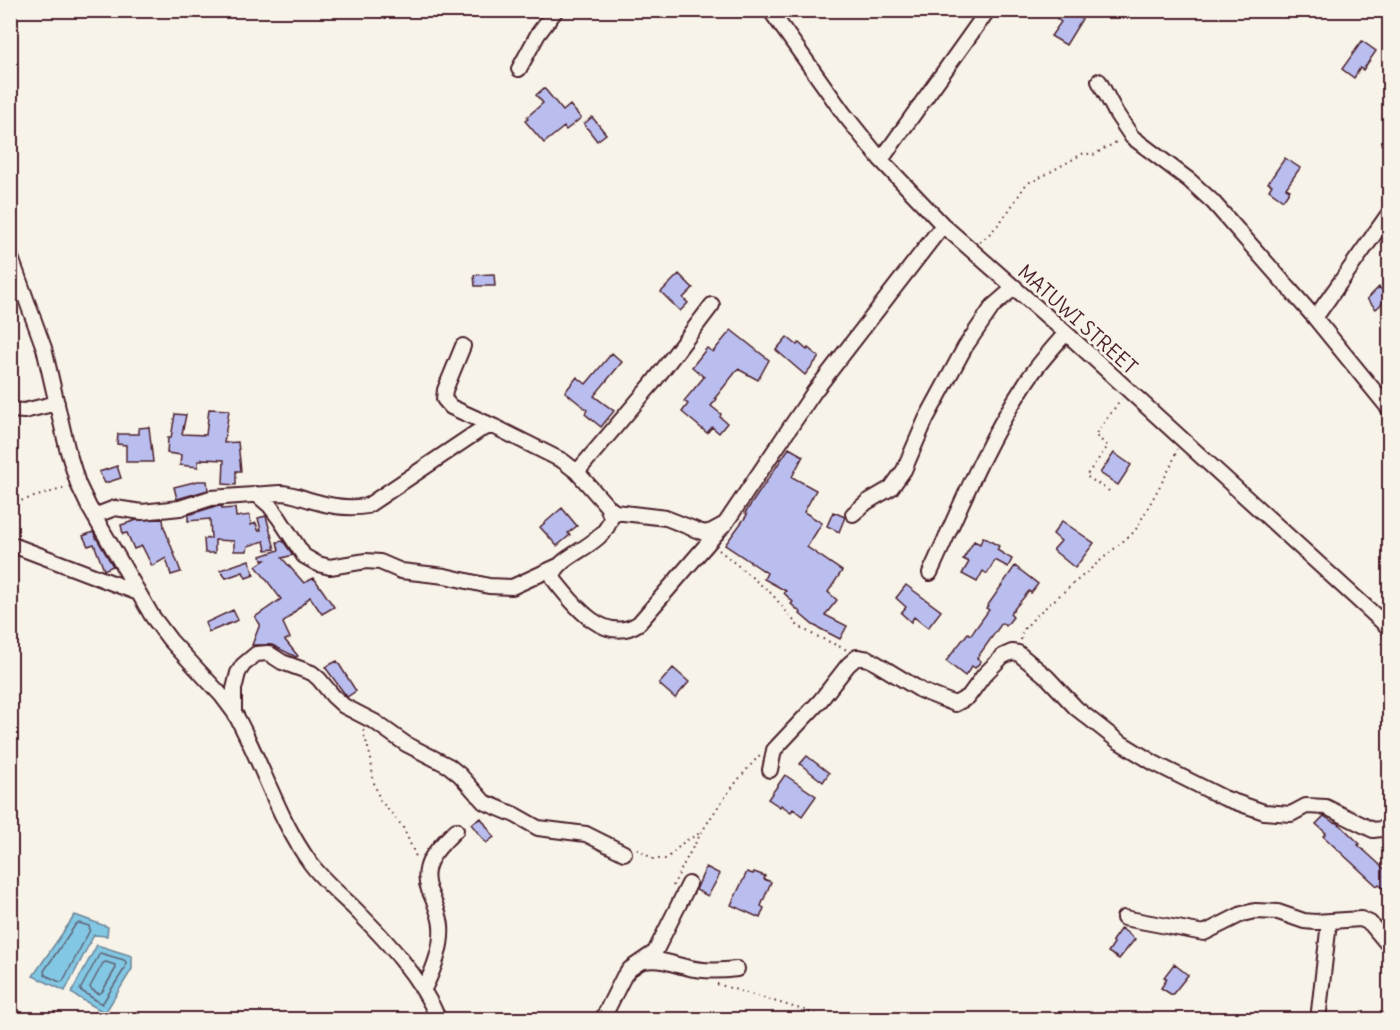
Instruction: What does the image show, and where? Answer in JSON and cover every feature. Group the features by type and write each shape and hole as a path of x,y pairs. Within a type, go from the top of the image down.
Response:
{"street":[{"path":"519,69 538,34 556,10"},
{"name":"MATUWI STREET","path":"770,10 844,114 881,160 943,225 1066,333 1389,629"},
{"path":"881,160 988,10"},
{"path":"1099,81 1132,137 1189,180 1213,202 1315,318 1389,410"},
{"path":"1315,318 1389,212"},
{"path":"558,566 554,571 555,581 584,615 600,624 626,629 639,623 725,524 814,392 943,225"},
{"path":"10,255 44,348 67,448 78,484 136,592 170,640 234,712 303,853 323,878 373,927 424,989 439,1020"},
{"path":"853,514 867,502 891,488 904,470 926,419 965,348 993,306 1015,287"},
{"path":"577,472 652,384 712,305"},
{"path":"930,573 976,470 997,431 1024,386 1066,333"},
{"path":"463,346 445,390 444,399 451,407 554,456 577,472 607,507 615,512 674,520 704,532 712,531 725,524"},
{"path":"10,410 24,411 57,403"},
{"path":"94,516 115,508 142,512 180,507 211,498 256,494 288,493 322,503 357,508 367,506 480,430 495,427"},
{"path":"256,494 270,506 304,556 318,564 330,567 366,561 380,562 401,571 446,576 489,586 512,587 558,566 599,537 606,530 611,517 607,507"},
{"path":"10,544 136,592"},
{"path":"770,770 771,756 779,744 820,701 848,664 857,657 869,659 922,692 954,704 968,697 984,675 1003,656 1012,652 1018,654 1047,677 1076,708 1118,741 1154,763 1224,798 1264,812 1290,814 1306,806 1326,807 1373,830 1389,828"},
{"path":"234,712 234,689 238,673 256,654 268,653 282,662 312,673 344,706 375,722 406,744 449,766 484,802 538,828 586,834 624,853"},
{"path":"424,989 434,964 441,932 441,923 426,875 429,860 456,830"},
{"path":"602,1020 624,976 630,969 655,952 688,884"},
{"path":"1124,918 1204,933 1242,914 1255,911 1278,912 1304,921 1329,922 1361,919 1370,923 1389,947"},
{"path":"1318,1020 1329,922"},
{"path":"644,960 656,959 713,972 737,969"}],"path":[{"path":"970,250 993,232 1008,214 1027,183 1084,153 1093,155 1114,142 1132,137"},
{"path":"1109,490 1086,476 1108,446 1095,435 1127,389"},
{"path":"1020,645 1022,631 1039,613 1135,531 1172,464 1180,439"},
{"path":"10,504 78,484"},
{"path":"709,542 772,594 798,626 863,658"},
{"path":"360,715 371,759 373,780 380,800 403,827 426,875"},
{"path":"669,893 702,832 742,772 764,750 779,744"},
{"path":"624,853 627,854 636,849 653,859 666,859 686,841 702,832"},
{"path":"714,983 807,1011 825,1020"}],"water":[{"path":"75,915 108,927 107,936 94,935 65,991 33,976"},
{"path":"97,945 132,956 132,969 105,1013 71,993"}],"building":[{"path":"1062,10 1068,10 1082,19 1066,45 1051,36 1061,22 1057,19"},
{"path":"1362,41 1376,51 1363,70 1360,68 1354,78 1342,69"},
{"path":"544,88 563,111 570,105 581,118 566,130 564,127 544,143 525,121 543,103 536,95"},
{"path":"592,117 606,134 597,141 584,124"},
{"path":"1285,158 1300,168 1286,188 1290,190 1283,200 1269,190 1272,185 1268,183"},
{"path":"494,274 495,286 475,286 474,275"},
{"path":"679,274 693,288 683,298 688,303 680,311 661,292"},
{"path":"1379,287 1389,297 1376,309 1367,299"},
{"path":"731,330 769,360 758,380 738,369 711,406 727,423 719,433 712,427 707,433 682,412 688,404 684,401 704,377 692,367 707,348 713,352"},
{"path":"787,337 797,345 799,343 807,350 808,348 819,357 805,375 776,350"},
{"path":"612,353 622,362 594,396 614,411 601,427 585,414 587,410 565,392 577,377 586,384"},
{"path":"209,409 229,410 224,443 238,442 241,471 236,471 236,485 223,484 224,460 202,459 198,461 198,467 180,465 181,455 167,453 168,438 171,438 175,414 186,415 182,434 206,435"},
{"path":"149,427 153,462 126,462 126,445 117,444 118,434 139,434 139,428"},
{"path":"789,448 803,456 792,477 816,490 804,512 822,523 807,547 842,571 828,592 837,600 825,615 847,626 840,639 813,625 791,604 793,602 784,593 786,591 764,579 767,573 725,545 747,515 745,513"},
{"path":"1114,453 1131,465 1118,485 1100,473"},
{"path":"117,466 121,478 105,483 99,472"},
{"path":"207,481 208,490 177,499 174,487"},
{"path":"222,506 222,509 235,508 236,517 250,515 251,525 256,523 258,530 261,530 258,518 266,516 275,549 266,550 264,541 248,546 247,551 234,551 234,541 215,540 215,553 205,553 204,539 211,538 210,519 188,521 188,515"},
{"path":"562,508 577,526 557,546 540,527"},
{"path":"833,512 845,517 839,532 827,526"},
{"path":"163,519 181,572 171,575 166,558 152,566 142,546 134,549 127,533 123,534 121,525 137,520"},
{"path":"1062,521 1094,543 1075,568 1053,550 1061,541 1053,534"},
{"path":"93,532 113,566 104,570 94,544 88,546 83,536"},
{"path":"983,537 999,546 997,550 1012,559 1008,567 995,560 987,574 983,571 977,582 962,574 969,562 963,559 974,541 980,544"},
{"path":"283,541 293,555 282,558 304,583 314,578 334,607 322,614 310,597 283,623 290,638 285,640 298,656 296,657 272,645 252,645 260,624 255,617 281,599 256,566 265,560 262,560 261,556 279,550 277,542"},
{"path":"249,560 254,575 246,578 243,572 226,578 220,570"},
{"path":"1015,566 1038,584 1031,593 1029,591 1010,614 1013,617 1006,626 1002,623 977,658 981,661 975,668 972,666 965,676 946,661 968,633 971,635 989,610 986,608"},
{"path":"906,585 941,611 928,628 914,617 911,622 901,613 906,607 896,598"},
{"path":"233,610 238,620 209,632 205,623"},
{"path":"337,661 356,691 347,697 325,667"},
{"path":"673,668 689,682 675,698 659,684"},
{"path":"807,756 829,773 823,782 800,764"},
{"path":"785,775 816,796 802,816 793,809 791,812 768,799"},
{"path":"1324,816 1338,823 1389,873 1389,894 1379,884 1377,886 1323,836 1326,833 1316,824"},
{"path":"481,818 494,837 486,843 471,824"},
{"path":"706,867 720,874 708,896 696,890"},
{"path":"747,872 765,876 764,879 771,882 761,906 764,908 760,918 731,905"},
{"path":"1121,928 1135,939 1119,959 1108,952"},
{"path":"1174,964 1188,975 1172,995 1161,988 1167,979 1164,977"}]}
